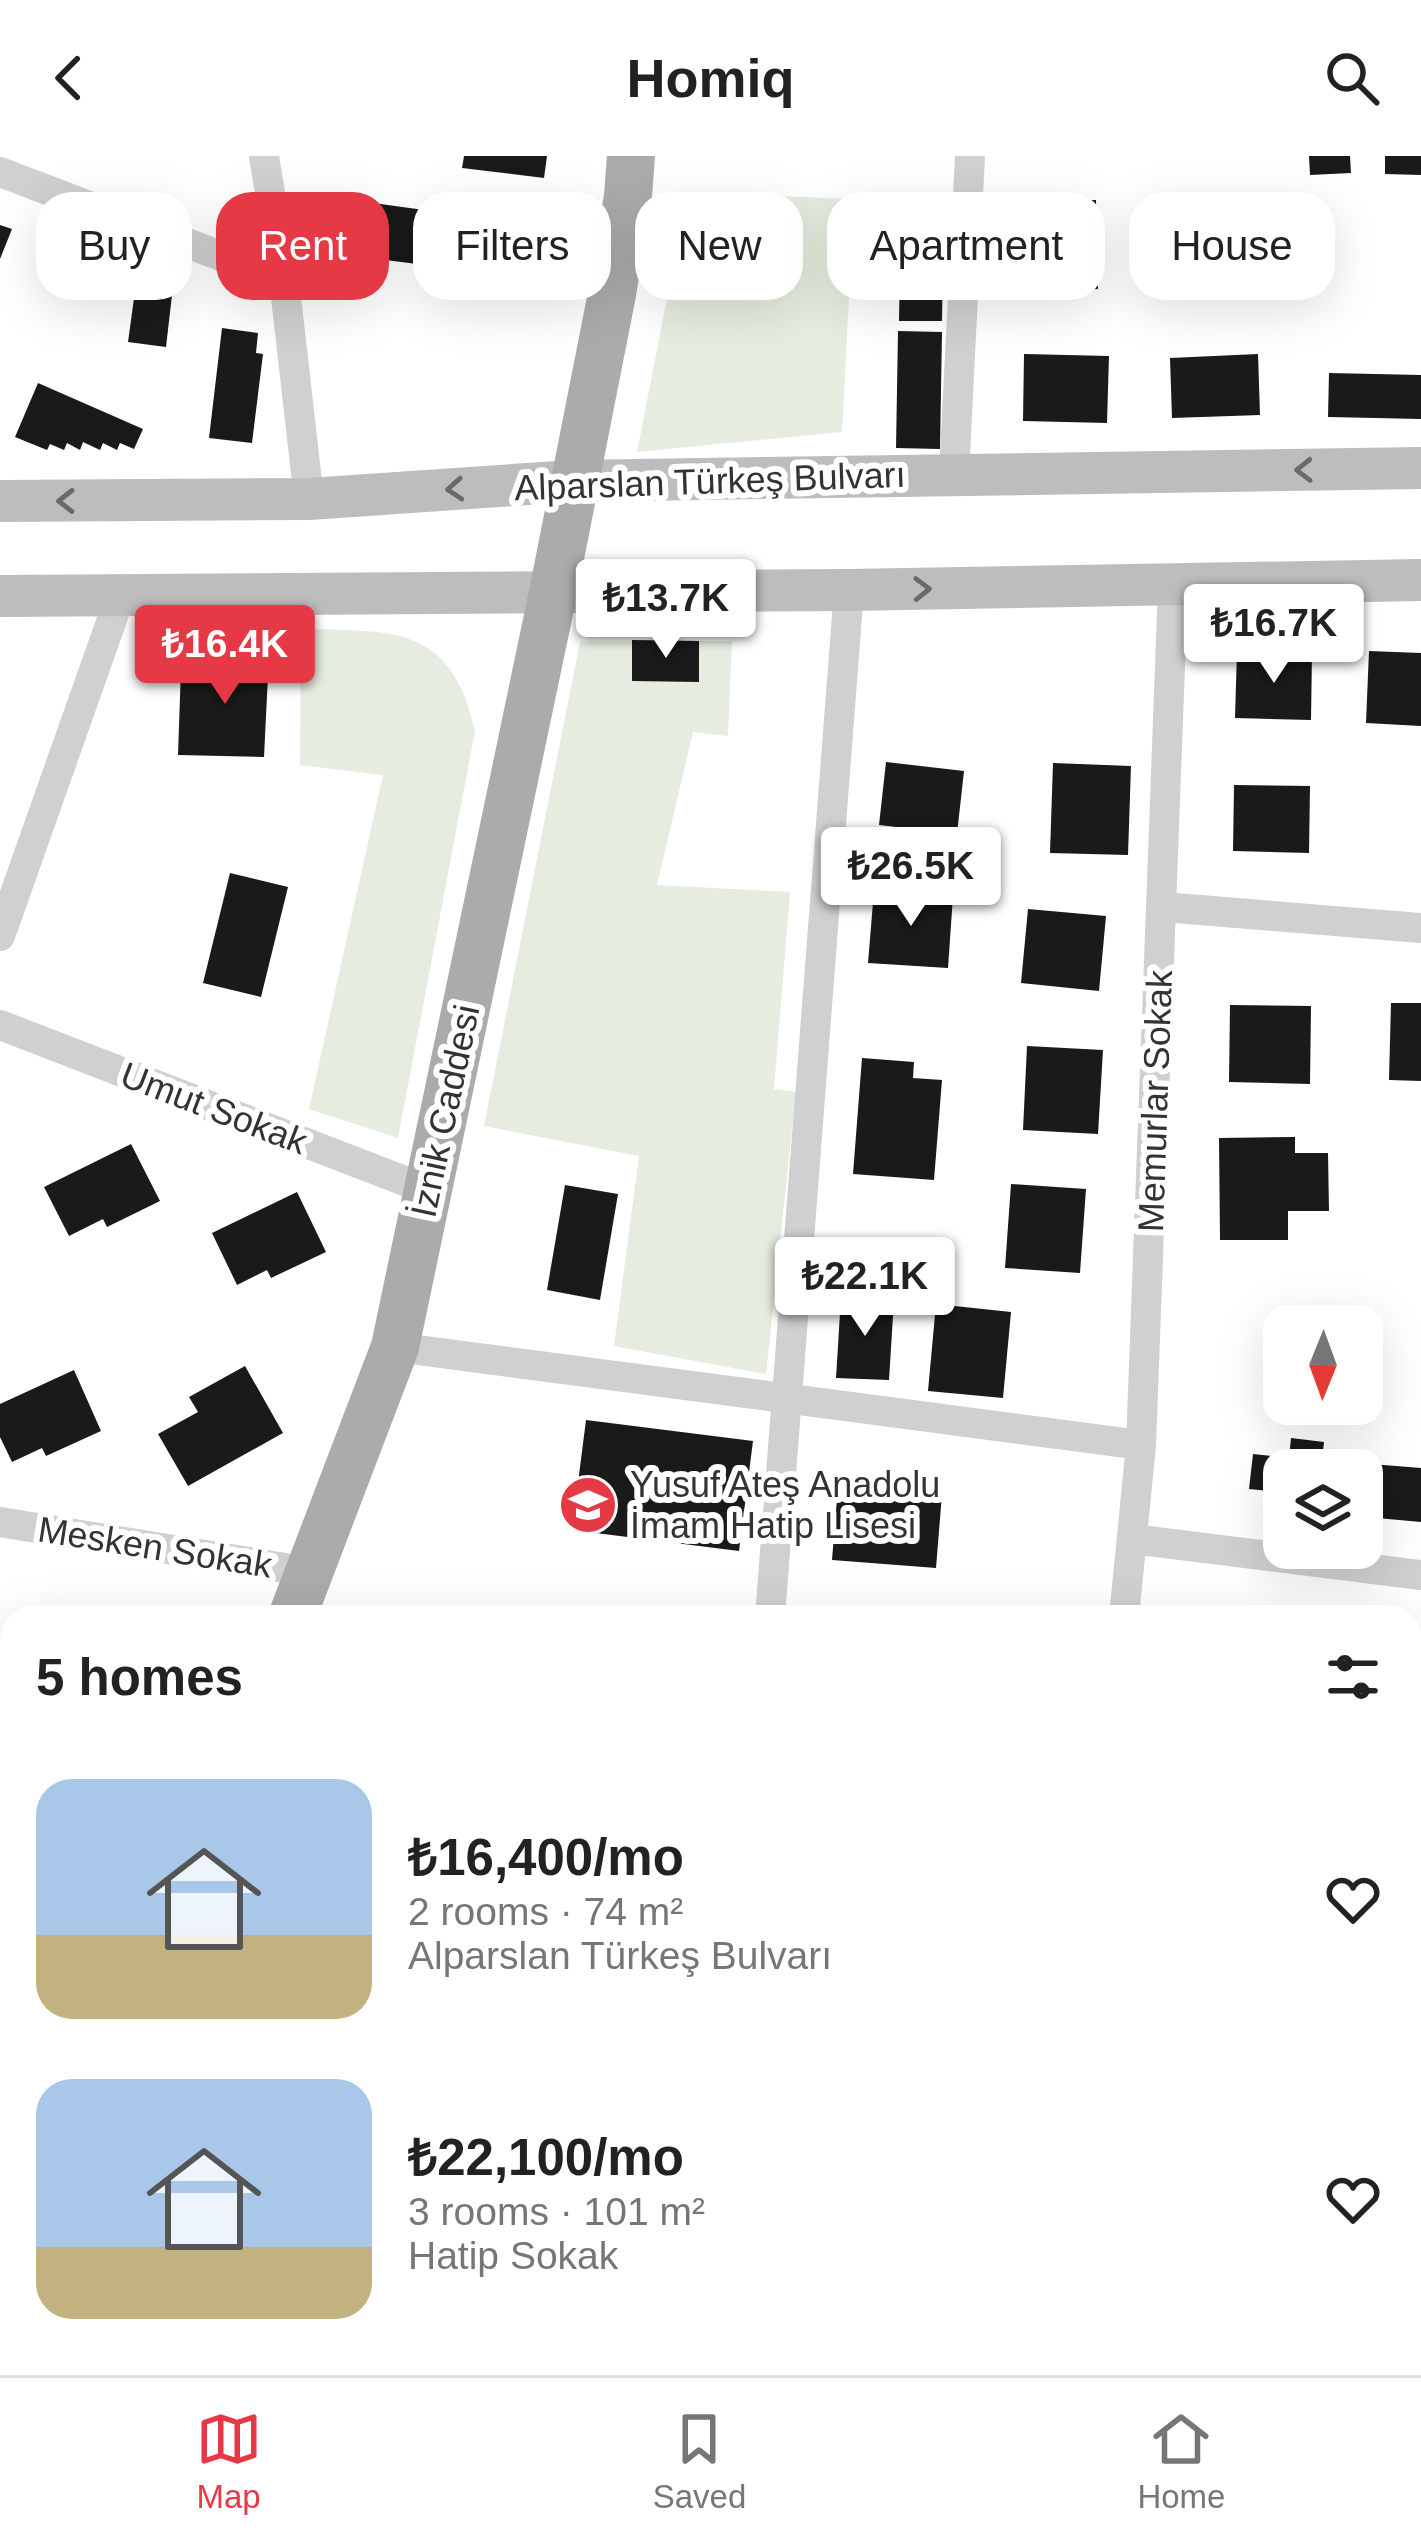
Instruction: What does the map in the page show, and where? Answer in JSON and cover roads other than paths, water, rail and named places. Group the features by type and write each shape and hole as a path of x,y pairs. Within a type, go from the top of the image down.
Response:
{"main road":[{"name":"İznik Caddesi","path":"297,1605 394,1347 553,593 612,294 631,156"},
{"name":"Alparslan Türkeş Bulvarı","path":"0,501 309,499 572,482 1421,469"},
{"path":"0,596 1421,580"}],"street":[{"path":"264,156 270,192"},
{"path":"954,474 970,156"},
{"path":"0,172 216,254"},
{"path":"286,300 309,499"},
{"name":"Memurlar Sokak","path":"1125,1605 1141,1445 1173,584"},
{"path":"771,1605 849,590"},
{"path":"0,936 121,594"},
{"path":"1163,907 1421,928"},
{"name":"Umut Sokak","path":"0,1025 428,1190"},
{"path":"394,1347 1141,1445"},
{"name":"Mesken Sokak","path":"0,1522 310,1572"},
{"path":"1132,1539 1421,1575"}],"place":[{"name":"Yusuf Ateş Anadolu İmam Hatip Lisesi","path":"588,1505"}]}
